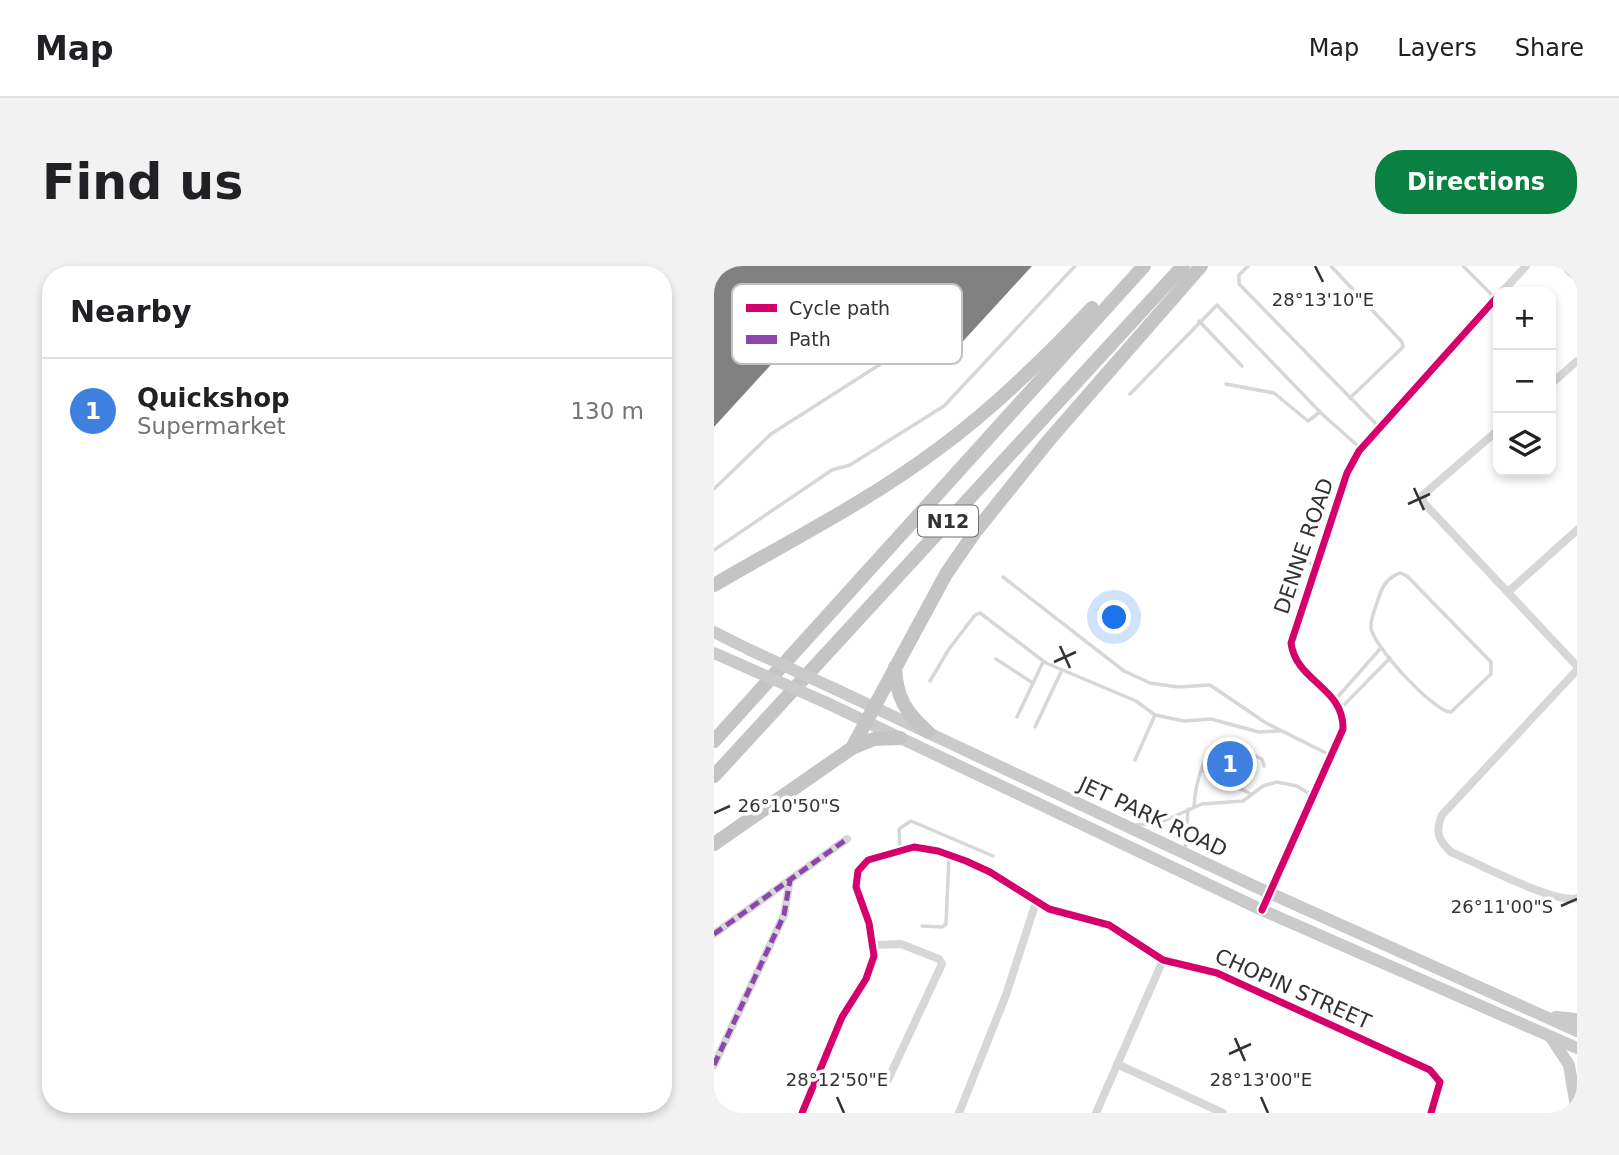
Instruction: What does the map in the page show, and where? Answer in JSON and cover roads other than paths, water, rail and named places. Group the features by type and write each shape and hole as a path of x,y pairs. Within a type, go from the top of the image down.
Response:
{"highway":[{"path":"714,585 868,495 937,450 993,405 1038,363 1132,266"},
{"name":"N12","path":"714,741 1144,266"},
{"name":"N12","path":"714,776 1183,266"},
{"path":"852,748 872,706 946,574 975,532 1049,440 1200,266"},
{"path":"895,666 900,699 908,715 928,732"},
{"path":"714,844 852,748 874,739 900,738"}],"main road":[{"name":"JET PARK ROAD","path":"714,632 1268,893 1577,1031"},
{"name":"JET PARK ROAD","path":"714,653 827,703 1262,910 1577,1048"},
{"path":"1525,1009 1577,1019"},
{"path":"1548,1034 1569,1065 1577,1113"}],"street":[{"name":"DENNE ROAD","path":"1506,287 1524,266"},
{"path":"1568,270 1577,278"},
{"name":"DENNE ROAD","path":"1341,708 1306,672 1292,648 1347,473 1378,427 1493,301"},
{"path":"1556,380 1577,362"},
{"path":"1493,434 1423,495 1424,505 1577,668 1442,815 1438,833 1440,842 1451,852 1550,895 1570,900 1577,898"},
{"path":"1508,592 1577,530"},
{"path":"1262,910 1333,756 1343,729 1341,708"},
{"path":"714,934 847,839"},
{"name":"CHOPIN STREET","path":"874,945 856,887 856,876 862,866 868,860 914,847 949,854 990,872 1036,902 1109,925 1163,960 1207,969 1249,986 1430,1070 1439,1078 1439,1090 1431,1113"},
{"path":"714,1065 784,915 790,880"},
{"path":"959,1113 1006,995 1036,902"},
{"path":"802,1113 842,1017 870,970 874,945 901,943 939,959 942,964 886,1084"},
{"path":"1096,1113 1163,960"},
{"path":"1117,1064 1223,1113"}],"lane":[{"path":"714,550 832,470 850,465 944,406 1075,266"},
{"path":"1248,266 1239,275 1239,284 1378,427"},
{"path":"1331,266 1402,342 1403,347 1350,398"},
{"path":"1463,266 1493,292"},
{"path":"1130,394 1213,306 1220,306 1320,412 1361,449"},
{"path":"1199,321 1242,366"},
{"path":"714,489 771,434 881,364"},
{"path":"1226,384 1274,393 1308,421 1320,412"},
{"path":"1301,557 1316,567"},
{"path":"1404,574 1487,656 1492,671 1456,709 1447,712 1437,708 1390,658 1380,649 1370,624 1381,591 1391,577 1404,574"},
{"path":"1003,578 1124,671 1157,684 1210,685 1251,714 1333,756"},
{"path":"930,681 949,649 977,613 1044,662 1136,701 1155,715 1184,721 1211,719 1259,732 1282,731"},
{"path":"1335,700 1380,649"},
{"path":"1341,708 1390,658"},
{"path":"996,659 1033,683"},
{"path":"1017,717 1044,662"},
{"path":"1035,727 1062,670"},
{"path":"1135,760 1155,715"},
{"path":"1194,807 1202,770 1212,747 1223,741 1262,759 1264,766"},
{"path":"1202,770 1252,794"},
{"path":"1125,825 1159,823 1194,807 1234,803 1263,786 1285,782 1313,796"},
{"path":"1185,854 1188,809"},
{"path":"900,850 899,829 911,821 993,856"},
{"path":"922,926 942,927 946,924 949,854"}],"place":[{"name":"Quickshop","path":"1230,764"}]}
